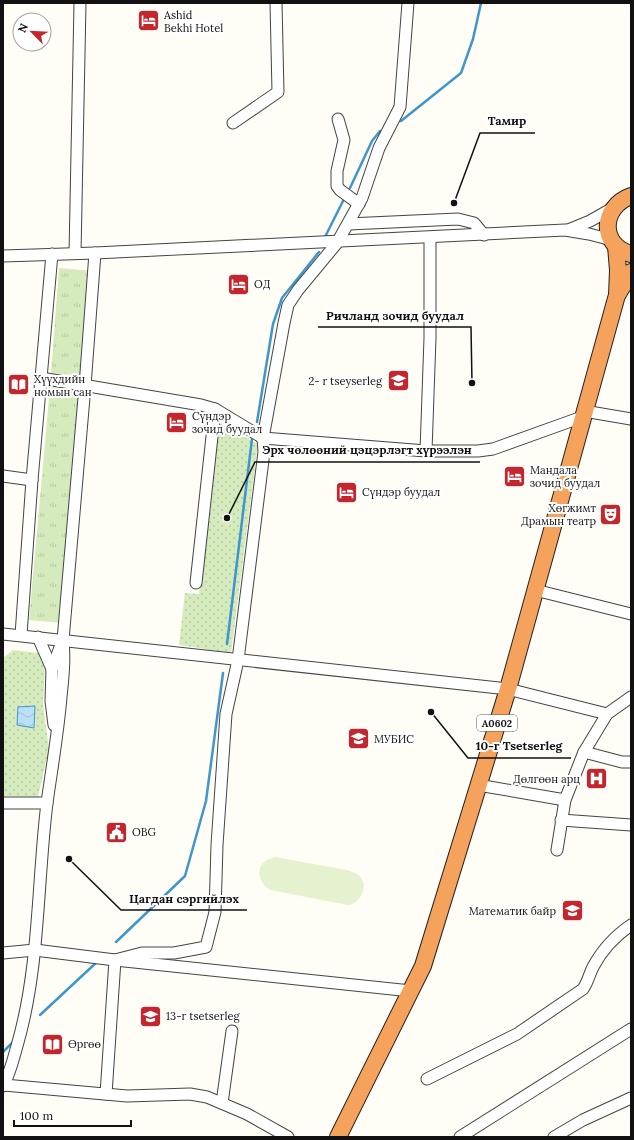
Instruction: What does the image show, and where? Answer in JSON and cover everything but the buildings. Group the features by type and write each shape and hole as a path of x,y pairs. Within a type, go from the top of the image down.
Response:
{"highway":[{"path":"613,208 621,201 631,196"},
{"name":"A0602","path":"338,1137 423,966 508,690 617,295 618,270 614,243 608,224 613,208"},
{"path":"614,243 624,252 631,254"},
{"name":"A0602","path":"617,295 631,272"}],"street":[{"path":"75,253 80,3"},
{"path":"233,123 278,92 276,3"},
{"path":"115,960 142,953 174,953 206,947 215,912 217,845 226,714 238,660 264,452 263,438 288,305 298,290 337,243 348,224 359,204 379,148 400,107 408,3"},
{"path":"338,119 344,140 337,171 338,186 340,190 359,204"},
{"path":"565,230 590,222 613,208"},
{"path":"348,224 458,219 474,223 484,235"},
{"path":"3,256 337,243 565,230 589,234 614,243"},
{"path":"426,451 430,338 430,238"},
{"path":"95,253 63,640 65,657 56,745 47,803 35,950 21,1034 7,1079 3,1086 127,1096 190,1094 207,1097 246,1114 288,1137"},
{"path":"21,635 32,480 52,254"},
{"path":"41,378 215,409 263,438 426,451 478,451 493,449 583,414 631,419"},
{"path":"196,583 215,409"},
{"path":"3,476 32,480"},
{"path":"535,590 631,614"},
{"path":"3,634 508,690 607,714"},
{"path":"38,637 52,669"},
{"path":"56,745 51,701 52,669 63,640"},
{"path":"557,850 565,800 584,752 607,714 631,697"},
{"path":"584,752 622,762 631,762"},
{"path":"478,785 565,800"},
{"path":"3,802 47,803"},
{"path":"561,820 631,825"},
{"path":"427,1079 517,1034 583,989 604,950 631,926"},
{"path":"3,953 35,950 115,960 411,991"},
{"path":"106,1094 115,960"},
{"path":"460,1137 631,1029"},
{"path":"222,1103 232,1031"},
{"path":"554,1137 583,1120 631,1098"}],"green space":[{"path":"59,268 93,271 85,376 51,373"},
{"path":"50,387 84,390 62,623 29,620"},
{"path":"216,421 258,444 231,653 179,645 185,593 199,594"},
{"path":"13,650 38,653 45,666 43,704 49,749 38,797 3,796 3,668 4,657"},
{"path":"275,857 347,870 355,873 360,876 363,882 364,886 362,895 356,902 348,905 270,890 262,881 259,871 264,862"}],"water":[{"path":"35,706 34,728 17,725 18,707"}],"waterway":[{"path":"401,121 461,73 473,39 481,3"},
{"path":"350,188 372,141 380,131"},
{"path":"325,237 344,199"},
{"path":"257,422 273,324 282,298 319,252"},
{"path":"227,644 252,439"},
{"path":"116,942 185,876 206,801 223,673"},
{"path":"40,1015 98,961"},
{"path":"3,1052 14,1041"}],"place":[{"name":"Ashid Bekhi Hotel","path":"148,21"},
{"name":"Тамир","path":"454,203"},
{"name":"ОД","path":"239,284"},
{"name":"2- r tseyserleg","path":"398,381"},
{"name":"Ричланд зочид буудал","path":"472,383"},
{"name":"Хүүхдийн номын сан","path":"19,385"},
{"name":"Сүндэр зочид буудал","path":"177,422"},
{"name":"Мандала зочид буудал","path":"514,476"},
{"name":"Сүндэр буудал","path":"347,492"},
{"name":"Хөгжимт Драмын театр","path":"611,514"},
{"name":"Эрх чөлөөний цэцэрлэгт хүрээлэн","path":"227,518"},
{"name":"10-r Tsetserleg","path":"431,712"},
{"name":"МУБИС","path":"358,739"},
{"name":"Дөлгөөн арц","path":"596,779"},
{"name":"OBG","path":"117,832"},
{"name":"Цагдан сэргийлэх","path":"69,859"},
{"name":"Математик байр","path":"572,911"},
{"name":"13-r tsetserleg","path":"151,1016"},
{"name":"Өргөө","path":"52,1044"}]}
